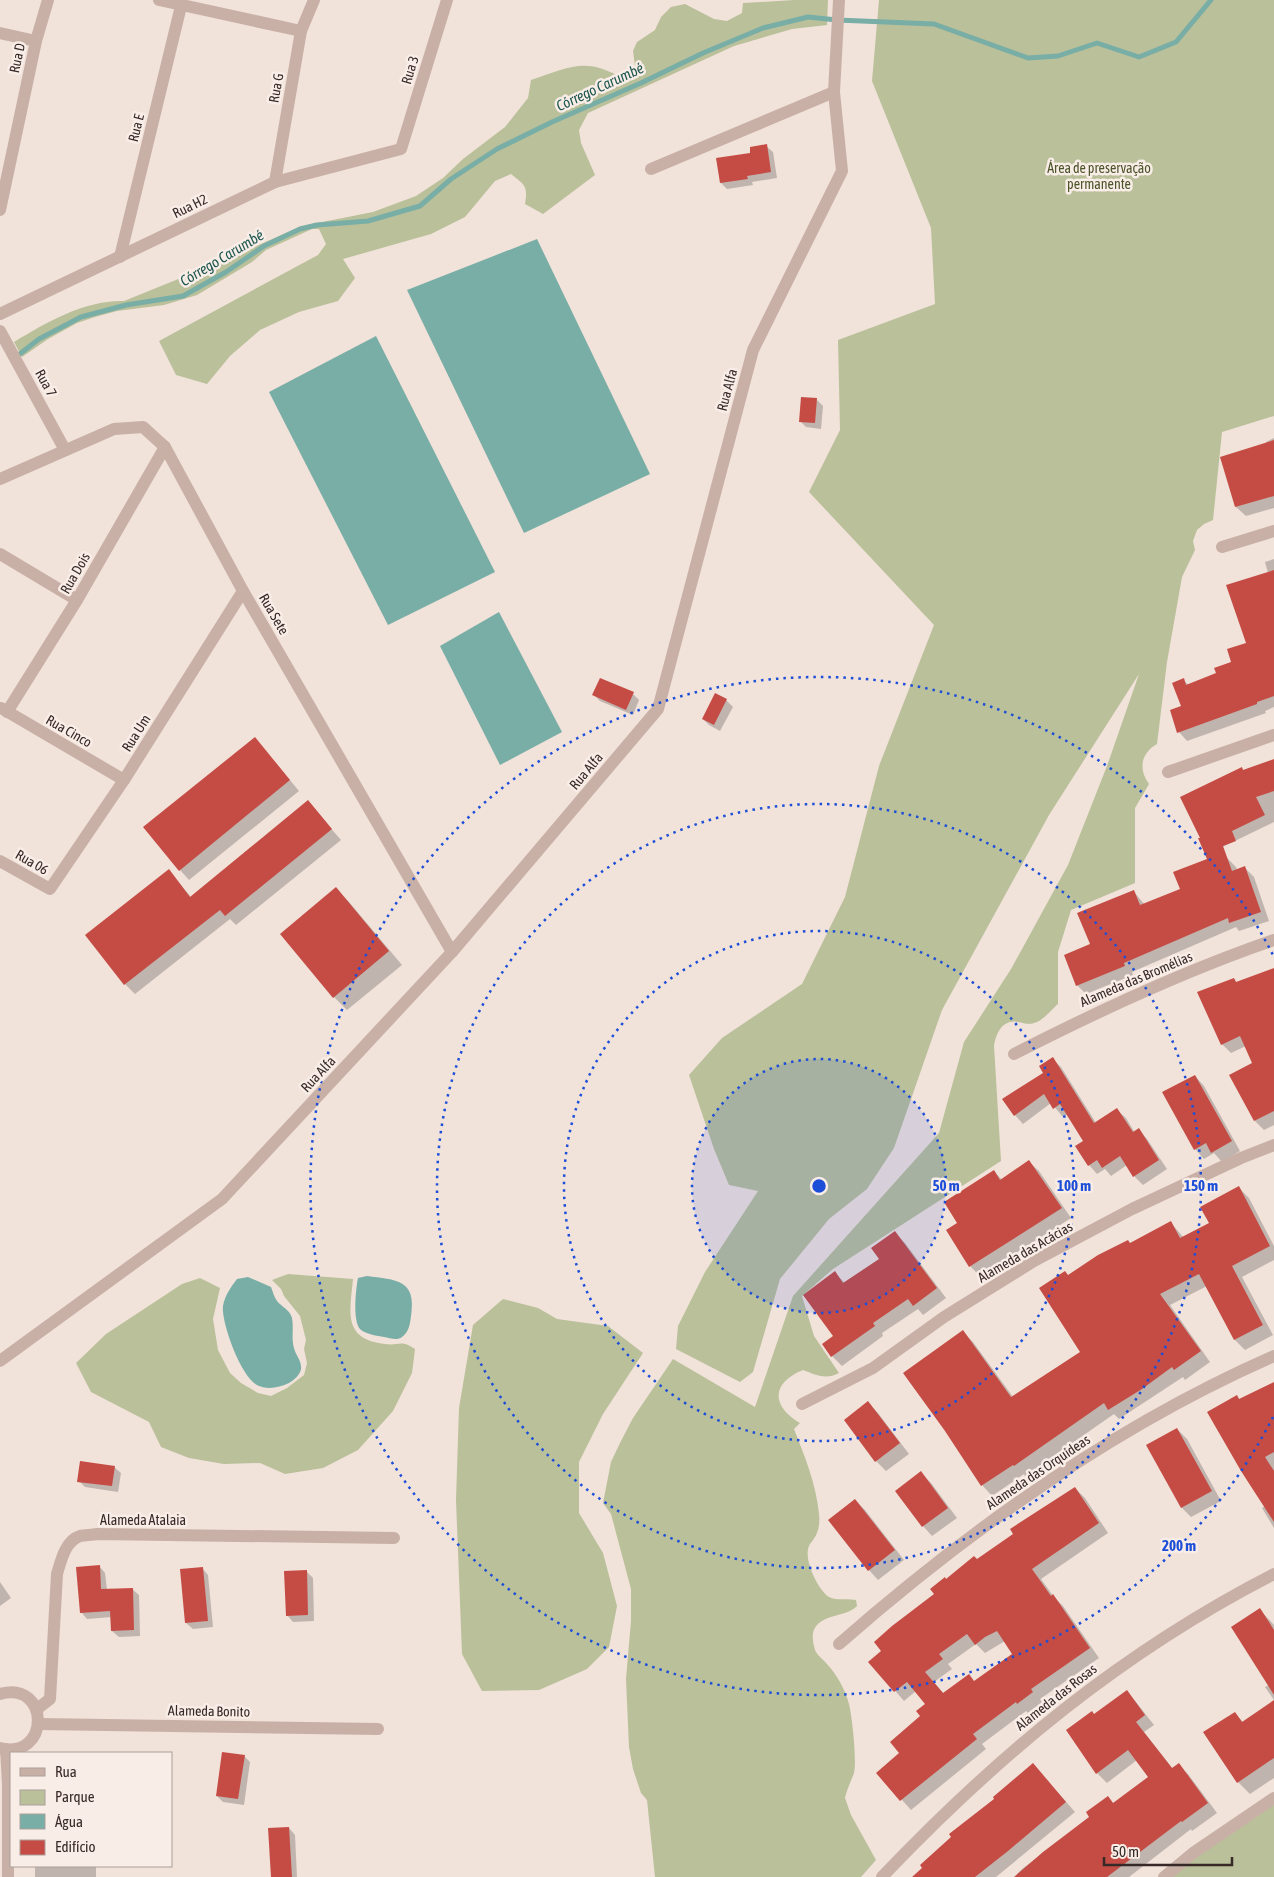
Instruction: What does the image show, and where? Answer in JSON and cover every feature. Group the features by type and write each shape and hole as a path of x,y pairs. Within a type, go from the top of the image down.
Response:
{"street":[{"name":"Rua D","path":"0,210 5,168 48,0"},
{"path":"158,0 301,31"},
{"name":"Rua G","path":"275,182 301,31 314,0"},
{"name":"Rua 3","path":"401,149 447,0"},
{"name":"Rua Alfa","path":"0,1361 222,1199 452,952 658,709 753,350 842,171 834,92 838,0"},
{"name":"Rua E","path":"120,256 181,6"},
{"path":"0,33 36,41"},
{"path":"651,169 834,92"},
{"name":"Rua H2","path":"0,314 275,182 401,149"},
{"name":"Rua 7","path":"0,331 65,450"},
{"name":"Rua Sete","path":"0,479 114,429 143,427 165,447 243,591 452,952"},
{"name":"Rua Dois","path":"3,710 77,600 165,447"},
{"path":"1222,547 1274,531"},
{"path":"0,554 77,600"},
{"name":"Rua Um","path":"50,890 124,780 243,591"},
{"name":"Rua Cinco","path":"3,710 124,780"},
{"path":"1168,772 1274,734"},
{"name":"Rua 06","path":"0,861 50,890"},
{"name":"Alameda das Bromélias","path":"1014,1054 1089,1015 1161,983 1274,940"},
{"name":"Alameda das Acácias","path":"802,1404 873,1368 944,1317 1043,1257 1132,1209 1241,1158 1274,1145"},
{"name":"Alameda das Orquídeas","path":"840,1644 898,1592 957,1546 1034,1491 1169,1408 1274,1356"},
{"name":"Alameda Atalaia","path":"37,1710 50,1699 57,1574 61,1559 69,1544 80,1536 97,1534 394,1538"},
{"name":"Alameda das Rosas","path":"882,1877 922,1835 1048,1720 1160,1640 1231,1596 1274,1574"},
{"path":"0,1694 17,1692 25,1696 37,1710 39,1724 31,1740 24,1746 16,1749 3,1748 8,1784 8,1877"},
{"name":"Alameda Bonito","path":"39,1724 378,1729"},
{"path":"1164,1877 1193,1853 1274,1798"}],"green space":[{"path":"828,0 827,25 792,29 734,46 588,113 579,130 581,143 595,175 543,214 525,204 526,189 511,174 495,181 465,217 431,234 343,259 355,278 338,301 299,312 260,330 230,356 207,384 176,375 159,341 318,255 326,244 319,229 312,229 266,250 252,262 197,295 164,305 117,311 77,323 48,339 22,357 14,342 53,320 81,308 95,304 124,301 302,226 373,212 416,196 443,178 463,159 505,127 528,98 531,80 578,66 599,68 625,80 636,73 633,51 637,42 655,30 661,17 671,7 685,4 714,19 727,21 742,13 743,3"},
{"name":"Área de preservação permanente","path":"879,0 1274,0 1274,416 1222,432 1213,520 1197,530 1193,541 1195,550 1182,577 1167,662 1157,744 1147,752 1142,767 1149,784 1135,808 1135,883 1071,910 1058,952 1058,1004 1037,1022 1030,1024 1008,1023 1001,1028 996,1036 994,1046 1001,1161 833,1269 802,1296 814,1336 839,1373 825,1376 803,1370 785,1381 780,1388 779,1395 784,1409 800,1423 794,1429 818,1503 819,1527 817,1534 809,1545 808,1552 813,1574 820,1588 829,1597 856,1600 857,1606 852,1610 820,1622 813,1633 813,1638 816,1652 831,1668 849,1704 854,1738 855,1767 845,1798 851,1815 876,1860 861,1877 655,1877 647,1800 641,1793 633,1769 629,1747 626,1679 631,1621 631,1589 611,1514 603,1503 611,1462 633,1418 673,1359 755,1407 793,1296 939,1133 964,1042 1011,969 1068,865 1107,766 1139,674 1049,815 942,1010 894,1148 867,1189 829,1219 780,1279 753,1372 740,1382 676,1349 678,1326 705,1272 758,1191 729,1185 714,1149 689,1075 722,1038 802,984 845,897 879,766 934,625 809,492 840,430 838,340 935,304 931,228 872,81"},
{"path":"288,1274 353,1279 350,1313 355,1330 361,1336 371,1341 385,1344 403,1344 415,1349 412,1373 393,1411 358,1450 323,1468 285,1474 260,1463 224,1464 189,1458 161,1447 149,1422 91,1392 76,1363 106,1334 182,1284 200,1278 220,1288 213,1319 218,1350 230,1373 241,1383 258,1393 271,1396 287,1388 304,1375 307,1363 304,1349 306,1340 300,1316 284,1296 281,1289 272,1280"},
{"path":"503,1299 538,1308 557,1319 608,1326 643,1353 603,1414 579,1462 579,1513 603,1553 617,1606 609,1647 587,1669 539,1690 482,1691 462,1654 456,1500 459,1408 473,1325"},
{"path":"1274,1802 1274,1877 1169,1877"}],"water":[{"path":"537,239 650,474 524,533 407,290"},
{"path":"376,336 495,572 388,625 269,392"},
{"path":"499,612 562,732 500,765 440,646"},
{"path":"367,1276 387,1279 402,1284 411,1295 410,1325 400,1338 393,1339 372,1335 361,1330 358,1326 355,1305 356,1289 358,1278"},
{"path":"248,1277 271,1287 277,1301 288,1311 292,1318 293,1344 301,1363 301,1369 295,1379 282,1386 267,1388 252,1382 240,1363 225,1325 223,1306 228,1291 237,1279"}],"building":[{"path":"767,144 771,172 747,176 748,179 720,183 716,158 750,153 750,147"},
{"path":"801,397 817,398 815,423 799,422"},
{"path":"1274,440 1274,496 1235,507 1220,457"},
{"path":"1274,570 1274,696 1177,733 1170,710 1181,706 1172,683 1184,678 1186,685 1216,673 1214,668 1231,662 1227,649 1246,643 1226,585"},
{"path":"600,678 634,692 626,710 592,695"},
{"path":"715,693 727,699 714,725 702,719"},
{"path":"255,737 290,780 179,871 143,827"},
{"path":"1274,759 1274,791 1256,797 1265,815 1232,831 1236,841 1223,846 1232,871 1245,866 1261,912 1229,923 1228,918 1124,963 1125,966 1076,986 1064,955 1090,944 1077,913 1134,890 1140,905 1180,889 1173,872 1207,859 1198,838 1200,838 1180,797 1242,767 1243,770"},
{"path":"308,800 332,829 225,916 220,910 124,985 85,935 169,869 190,897"},
{"path":"336,887 389,951 333,998 280,934"},
{"path":"1274,968 1274,1111 1254,1121 1229,1075 1252,1063 1240,1036 1221,1045 1197,992 1234,978 1236,982"},
{"path":"1053,1057 1094,1123 1117,1108 1133,1132 1139,1128 1159,1160 1133,1177 1120,1156 1102,1168 1097,1160 1088,1166 1075,1146 1083,1141 1060,1104 1053,1109 1044,1094 1014,1116 1002,1099 1043,1073 1039,1066"},
{"path":"1195,1075 1232,1141 1211,1153 1206,1143 1194,1150 1162,1092"},
{"path":"1029,1160 1062,1208 969,1267 946,1230 957,1223 944,1202 994,1170 1000,1180"},
{"path":"1239,1186 1270,1246 1232,1266 1263,1325 1234,1340 1199,1274 1160,1294 1201,1351 1174,1370 1172,1367 1142,1389 1108,1410 1104,1403 1014,1466 981,1486 945,1431 903,1373 963,1330 1011,1397 1080,1352 1039,1288 1065,1271 1068,1275 1098,1255 1128,1240 1130,1243 1171,1221 1180,1238 1209,1223 1200,1207"},
{"path":"895,1231 937,1288 913,1306 908,1299 873,1323 875,1326 831,1357 822,1344 833,1336 803,1295 835,1271 843,1283 879,1259 871,1248"},
{"path":"1274,1382 1274,1452 1265,1457 1274,1471 1274,1522 1241,1471 1207,1412 1237,1395 1239,1399"},
{"path":"868,1401 900,1443 875,1462 844,1420"},
{"path":"1177,1428 1212,1491 1181,1508 1146,1445"},
{"path":"80,1461 115,1466 112,1486 77,1482"},
{"path":"921,1471 948,1508 922,1527 895,1491"},
{"path":"1075,1487 1099,1523 1032,1569 1051,1596 1053,1594 1090,1648 1031,1689 1033,1692 1017,1704 1016,1702 973,1734 977,1739 900,1801 876,1773 899,1753 890,1742 920,1716 916,1711 925,1704 907,1682 894,1692 868,1662 881,1651 874,1642 934,1594 930,1589 945,1577 946,1579 974,1556 977,1559 1013,1534 1010,1529","holes":["997,1631 1012,1654 974,1681 969,1674 943,1693 925,1672 943,1659 939,1654 967,1634 975,1645"]},
{"path":"855,1499 895,1550 868,1571 828,1520"},
{"path":"100,1565 101,1589 133,1588 134,1630 111,1631 110,1611 80,1613 76,1567"},
{"path":"203,1567 208,1621 185,1623 180,1569"},
{"path":"307,1570 308,1615 286,1616 284,1571"},
{"path":"1260,1608 1274,1630 1274,1695 1231,1627"},
{"path":"1127,1690 1145,1715 1136,1722 1172,1768 1179,1763 1208,1803 1107,1877 1014,1877 1089,1817 1086,1812 1108,1796 1113,1803 1148,1777 1128,1750 1096,1774 1066,1730 1092,1711 1094,1714"},
{"path":"1274,1700 1274,1758 1237,1783 1203,1732 1235,1712 1242,1722"},
{"path":"222,1752 245,1755 238,1799 216,1796"},
{"path":"1033,1763 1066,1802 975,1877 912,1877 922,1868 920,1865 951,1837 949,1834 994,1799 993,1797"},
{"path":"289,1827 292,1877 271,1877 268,1828"}],"waterway":[{"name":"Córrego Carumbé","path":"16,357 39,339 81,317 126,305 183,296 226,272 264,246 300,229 317,225 368,221 420,206 451,179 497,149 703,53 763,28 808,17 934,24 1028,58 1058,56 1097,43 1139,57 1176,42 1211,0"}]}
